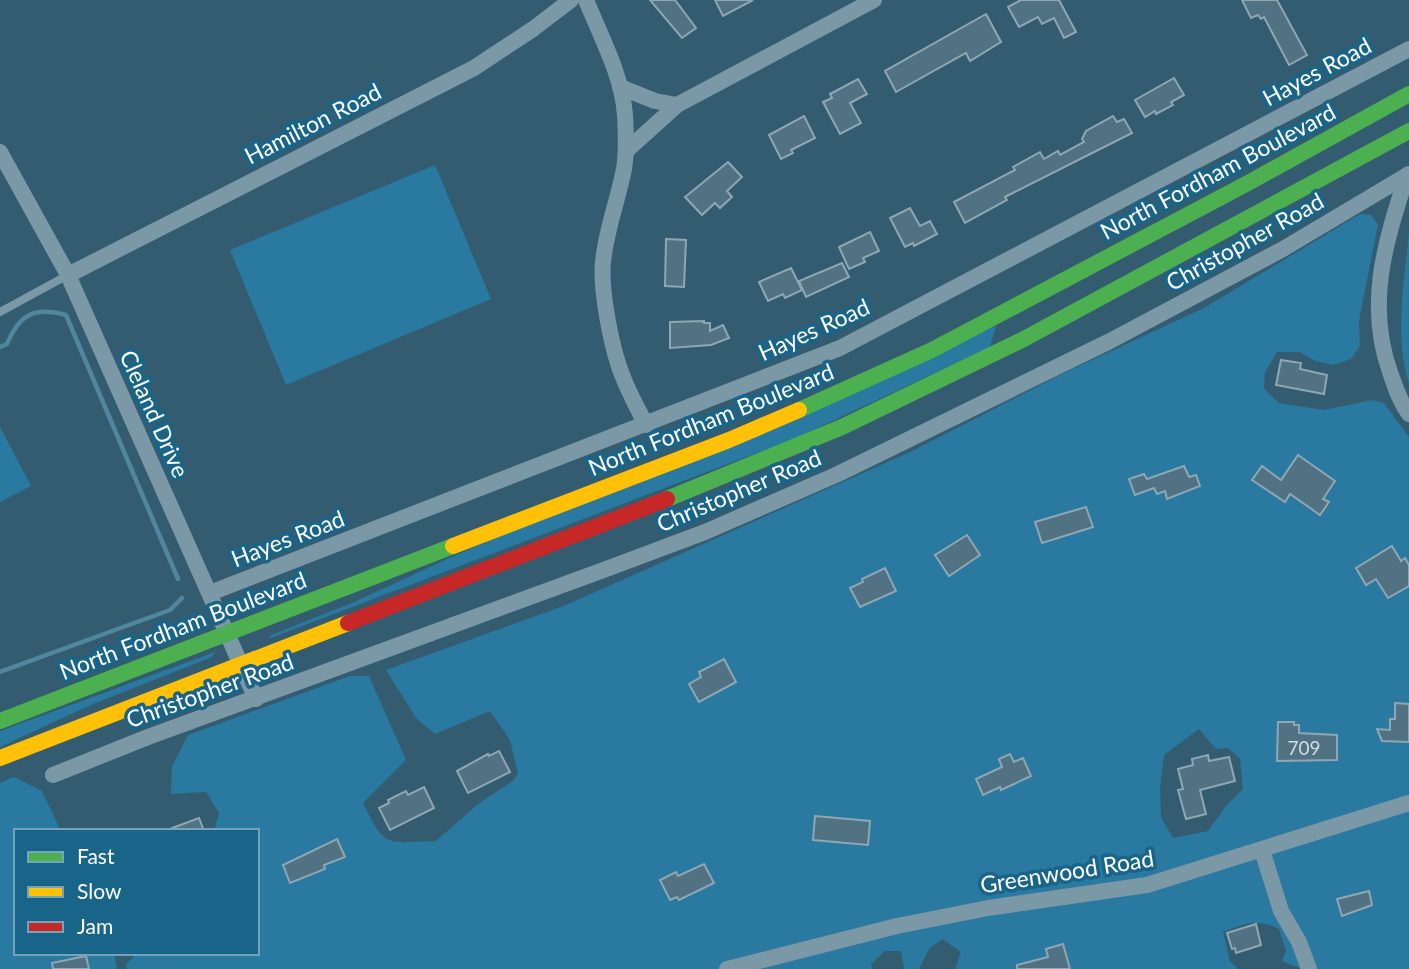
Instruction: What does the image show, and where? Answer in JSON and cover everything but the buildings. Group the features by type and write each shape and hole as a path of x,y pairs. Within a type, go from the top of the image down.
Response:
{"highway":[{"name":"North Fordham Boulevard","path":"0,721 804,410 932,350 1248,183 1409,94"},
{"path":"1384,145 1389,128 1409,116"},
{"path":"0,758 741,470 891,405 1014,332 1233,228 1409,131"},
{"path":"1014,332 1063,281"}],"street":[{"name":"Hamilton Road","path":"68,275 474,68 571,0"},
{"path":"586,0 620,87 625,113 626,151 602,264 607,312 621,374 646,425"},
{"path":"626,151 677,105 874,0"},
{"name":"Hayes Road","path":"210,593 840,348 1409,49"},
{"path":"620,87 655,101 677,105"},
{"name":"Cleland Drive","path":"0,152 68,275 256,699"},
{"path":"1408,175 1385,244 1377,304 1386,361 1402,404 1409,414"},
{"name":"Christopher Road","path":"53,775 148,737 693,536 870,460 1130,331 1283,249 1408,175"},
{"name":"Greenwood Road","path":"727,969 909,923 988,908 1147,885 1409,803"},
{"path":"1262,849 1281,911 1299,942 1309,969"}],"lane":[{"path":"0,312 68,275"}],"shaded area":[{"path":"435,165 491,299 286,385 230,250"},
{"path":"1360,214 1371,215 1378,224 1359,321 1360,346 1351,359 1334,365 1315,361 1300,352 1277,352 1265,372 1264,389 1279,403 1324,410 1372,400 1384,403 1409,437 1409,969 1302,969 1282,961 1286,951 1279,929 1258,923 1223,932 1230,961 1238,969 955,969 961,952 942,939 929,949 919,969 904,969 901,951 885,951 871,964 872,969 127,969 126,964 136,955 259,955 259,829 215,829 219,813 206,792 171,794 172,767 188,735 350,676 369,676 406,760 363,803 377,829 389,840 436,841 478,804 513,781 518,773 510,740 490,711 435,734 416,718 386,670 566,605 910,452 1064,373 1204,308","holes":["1199,729 1216,749 1228,748 1240,759 1243,789 1226,806 1208,831 1173,838 1161,817 1160,788 1164,755"]},
{"path":"1409,233 1409,384 1404,365 1401,328"},
{"path":"996,326 990,347 796,438 268,639 271,635 352,603 460,553"},
{"path":"0,427 31,486 0,502"},
{"path":"215,652 212,657 93,704 0,747 0,731"},
{"path":"14,777 42,791 60,829 14,829 14,955 114,955 117,969 0,969 0,783"}],"waterway":[{"path":"0,347 7,344 17,326 29,315 45,312 66,315 178,579"},
{"path":"0,672 170,610 182,598"}],"traffic: fast":[{"path":"799,410 932,350 1248,183 1409,94"},
{"path":"667,499 842,427 1022,340 1409,131"},
{"path":"0,721 453,546"}],"traffic: slow":[{"path":"453,546 729,440 799,410"},
{"path":"0,758 348,623"}],"traffic: jam":[{"path":"348,623 667,499"}]}
